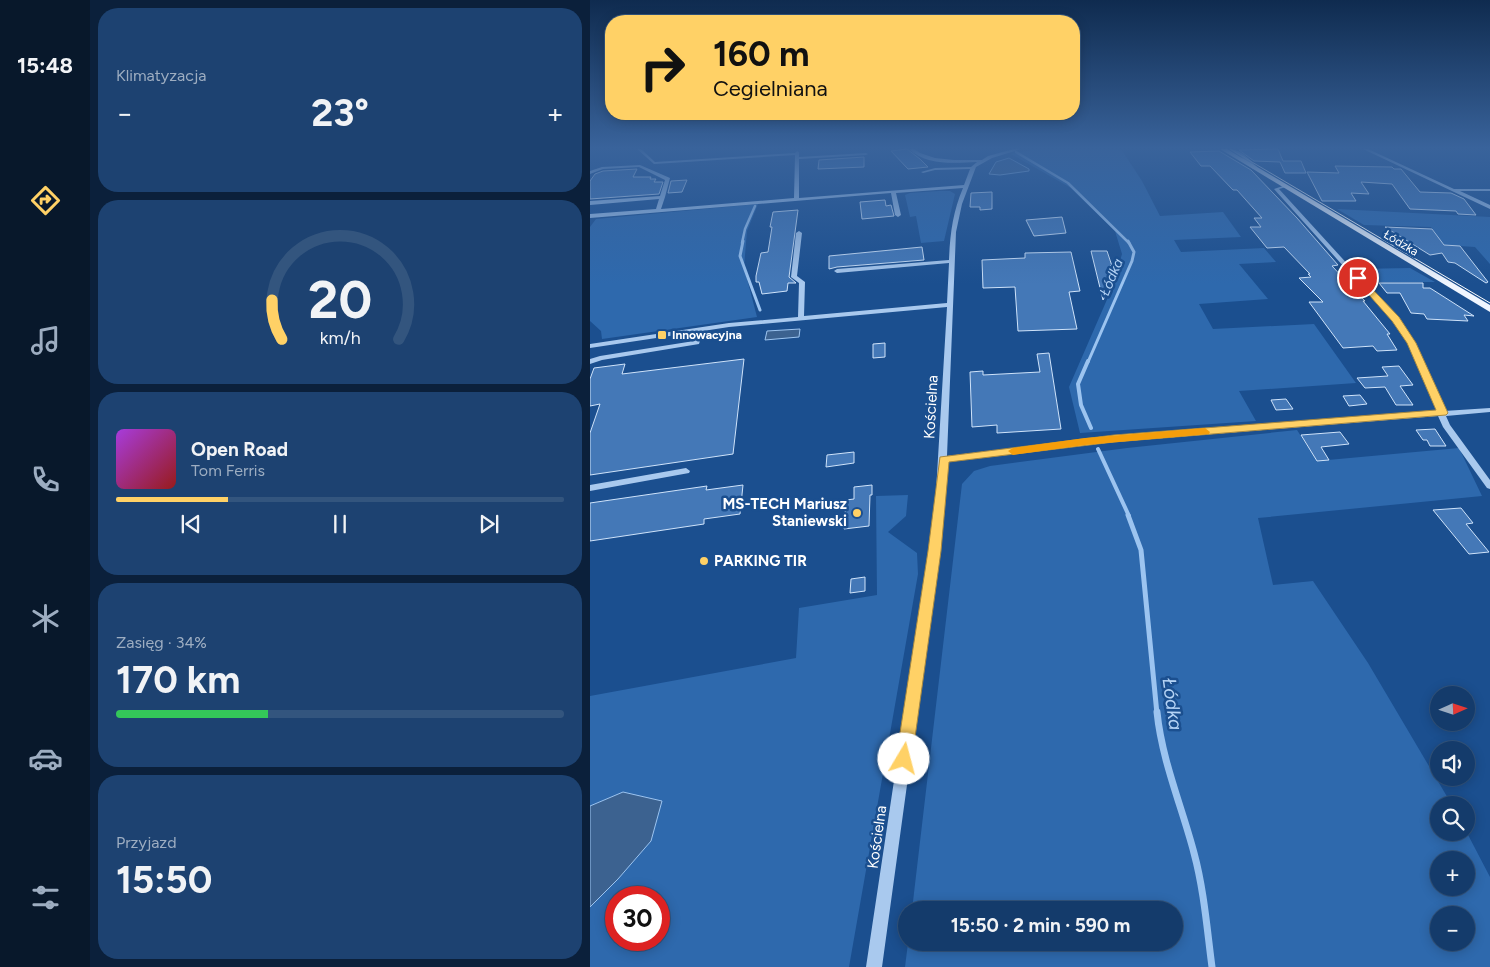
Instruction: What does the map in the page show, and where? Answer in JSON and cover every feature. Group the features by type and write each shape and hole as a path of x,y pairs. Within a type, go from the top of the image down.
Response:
{"main road":[{"name":"Łódzka","path":"1298,194 1490,309"}],"street":[{"path":"796,194 796,199"},
{"path":"591,217 855,194"},
{"path":"894,194 898,215"},
{"name":"Kościelna","path":"874,967 934,551 944,459 953,232 964,194"},
{"path":"1281,194 1401,326 1412,343 1443,413 1446,425 1490,486"},
{"path":"1461,194 1490,207"},
{"path":"590,203 663,197 658,210"},
{"path":"798,233 794,277 802,282 800,318"},
{"path":"838,271 952,261"},
{"path":"590,346 700,329 950,305"},
{"path":"590,362 600,358 697,343 700,329"},
{"path":"944,459 1114,439 1490,410"},
{"path":"590,488 686,471"}],"shaded area":[{"path":"955,194 944,241 921,243 916,216 910,217 905,195"},
{"path":"1077,194 1149,194 1160,216 1223,212 1241,237 1174,240 1181,252 1264,248 1276,262 1239,264 1268,299 1199,304 1213,329 1314,324 1356,383 1239,391 1256,421 1080,433 1069,387 1112,288 1122,254 1115,231"},
{"path":"758,204 747,231 744,267 757,317 602,339 601,331 590,321 590,227 596,219"},
{"path":"1337,209 1490,217 1490,264 1475,247 1444,245 1431,227 1364,225"},
{"path":"1410,268 1435,282 1369,282 1356,269"},
{"path":"800,329 799,337 765,340 767,331"},
{"path":"1297,430 1317,461 1459,448 1482,496 1258,518 1273,585 1313,581 1368,663 1430,768 1430,786 1441,786 1447,796 1430,796 1430,841 1471,841 1490,877 1490,967 905,967 907,951 1183,951 1183,901 913,901 962,484 974,471 990,466 1127,448"},
{"path":"908,495 906,516 888,532 917,553 918,574 849,967 590,967 590,907 605,892 605,951 670,951 670,886 611,886 618,879 623,792 590,806 590,696 796,658 799,608 877,595 876,496"},
{"path":"623,792 662,801 651,841 611,886 605,886 605,892 590,907 590,806"}],"building":[{"path":"590,194 657,194 590,199"},
{"path":"971,194 992,194 992,209 980,210 980,207 970,207"},
{"path":"1241,194 1274,194 1338,265 1332,266 1365,301 1363,301 1390,334 1387,334 1397,350 1377,351 1373,346 1343,348 1309,302 1323,302 1299,278 1311,277 1308,274 1310,274 1284,247 1267,248 1250,227 1261,227 1254,218 1262,218"},
{"path":"1318,194 1352,194 1356,201 1322,201"},
{"path":"1399,194 1453,194 1464,199 1476,215 1458,214 1456,211 1410,209"},
{"path":"885,200 886,206 891,205 894,216 862,219 860,202"},
{"path":"798,210 789,277 796,283 788,283 787,291 762,294 759,282 756,282 756,276 761,253 768,252 773,212"},
{"path":"1062,217 1066,233 1034,236 1026,220"},
{"path":"1385,227 1432,229 1444,245 1460,246 1488,282 1486,283 1455,263 1448,262 1442,253 1430,255"},
{"path":"922,247 924,260 829,269 829,256"},
{"path":"1091,251 1107,251 1112,266 1110,266 1114,279 1103,300"},
{"path":"1071,252 1080,291 1069,292 1077,329 1018,331 1015,287 983,288 982,260 1025,258 1025,253"},
{"path":"1379,283 1423,283 1423,288 1430,288 1474,316 1464,315 1468,321 1427,319 1424,314 1411,313 1400,293 1387,293"},
{"path":"885,343 885,357 873,358 873,344"},
{"path":"1049,353 1061,429 997,433 997,425 972,427 970,372 983,371 983,375 1040,372 1037,354"},
{"path":"744,359 733,454 590,475 590,433 600,404 590,406 590,379 594,368 625,364 622,374"},
{"path":"1399,366 1413,385 1400,386 1413,405 1396,405 1385,387 1365,388 1357,378 1388,376 1382,367"},
{"path":"1360,395 1367,404 1349,406 1343,396"},
{"path":"1286,399 1293,409 1276,410 1271,400"},
{"path":"1435,429 1446,446 1430,446 1427,440 1423,440 1416,430"},
{"path":"1340,432 1349,444 1321,447 1329,460 1317,461 1301,435"},
{"path":"854,452 854,463 826,467 827,455"},
{"path":"743,485 740,514 704,519 704,524 590,541 590,503 707,486 706,490"},
{"name":"MS-TECH Mariusz Staniewski","path":"872,485 869,526 844,529 846,500 854,499 854,487"},
{"path":"1461,508 1473,523 1466,524 1489,552 1469,554 1433,510"},
{"path":"865,577 865,591 850,593 851,579"}],"waterway":[{"name":"Łódka","path":"1079,194 1129,243"},
{"path":"742,243 745,229 755,206"},
{"path":"743,241 740,256 760,310"},
{"name":"Łódka","path":"1088,362 1132,261 1134,252 1128,241"},
{"name":"Łódka","path":"1088,361 1078,384 1081,405 1091,428"},
{"name":"Łódka","path":"1098,449 1129,516"},
{"name":"Łódka","path":"1128,515 1141,550 1157,714"},
{"name":"Łódka","path":"1157,712 1163,748 1197,867 1205,910 1212,967"}],"tram line":[{"path":"1306,194 1490,303"}],"slow traffic":[{"path":"1013,451 1114,439 1205,432"}],"place":[{"name":"Innowacyjna","path":"662,335"},
{"name":"MS-TECH Mariusz Staniewski","path":"857,513"},
{"name":"PARKING TIR","path":"704,561"}],"route":[{"path":"904,759 940,508 944,459 966,458 1071,443 1114,439 1443,413 1412,343 1396,319 1358,278"}]}
